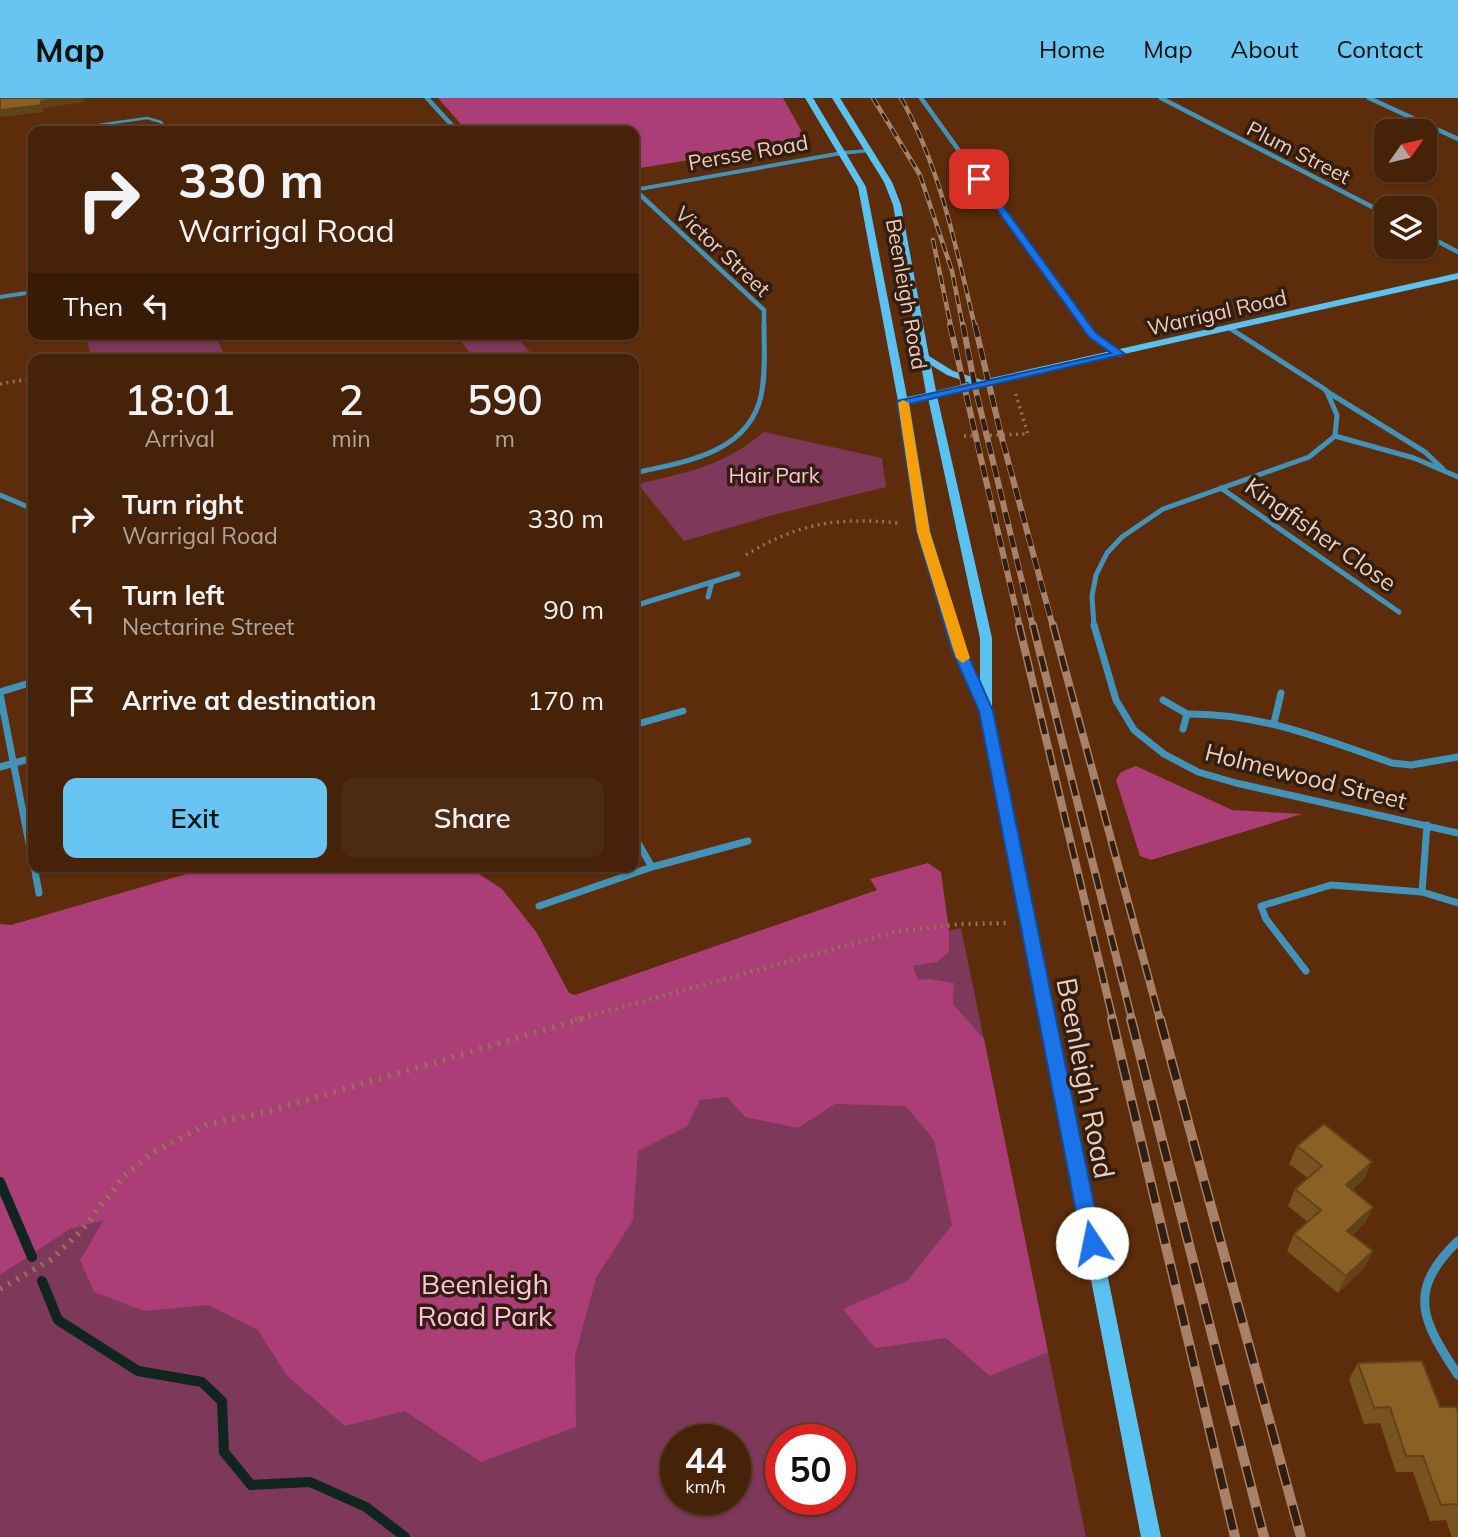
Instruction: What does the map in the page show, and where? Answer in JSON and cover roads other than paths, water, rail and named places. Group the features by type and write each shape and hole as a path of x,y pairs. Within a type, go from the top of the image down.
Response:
{"main road":[{"name":"Beenleigh Road","path":"809,98 862,187 903,401 923,532 958,648 986,711"},
{"name":"Beenleigh Road","path":"836,98 888,182 897,205 932,396 986,638 986,711 1151,1537"},
{"name":"Warrigal Road","path":"903,401 1458,278"},
{"path":"926,358 961,378 988,384"}],"street":[{"path":"427,98 452,126"},
{"path":"921,98 1092,335 1120,354"},
{"name":"Plum Street","path":"1161,98 1374,208"},
{"path":"1369,98 1458,139"},
{"name":"Persse Road","path":"639,189 842,153 868,151"},
{"name":"Victor Street","path":"639,195 764,310 761,397 750,427 708,456 639,472"},
{"path":"1437,241 1458,252"},
{"path":"0,297 28,293"},
{"path":"1231,328 1425,452 1443,469"},
{"path":"1326,390 1337,415 1335,436 1443,469 1458,477"},
{"name":"Holmewood Street","path":"1335,436 1309,457 1163,509 1139,523 1107,553 1096,575 1092,596 1094,629 1116,700 1134,730 1164,754 1198,772 1236,783 1458,833"},
{"name":"Kingfisher Close","path":"1221,488 1399,612"},
{"path":"0,495 28,507"},
{"path":"639,604 738,574"},
{"path":"708,597 712,582"},
{"path":"28,684 0,693 28,834"},
{"path":"1274,723 1280,693"},
{"path":"1163,700 1187,714 1212,712 1274,723 1392,763 1410,765 1458,757"},
{"path":"639,724 683,711"},
{"path":"1183,729 1187,714"},
{"path":"0,767 28,759"},
{"path":"1422,892 1427,825"},
{"path":"639,872 748,841"},
{"path":"639,845 652,867"},
{"path":"35,872 39,893"},
{"path":"540,906 638,872"},
{"path":"1306,971 1266,919 1261,906 1331,885 1422,892 1458,903"},
{"path":"1458,1241 1432,1269 1423,1300 1429,1331 1458,1375"}],"lane":[{"path":"92,126 147,118 161,122 164,126"}],"waterway":[{"path":"0,1182 32,1257"},
{"path":"42,1281 58,1320 138,1371 202,1382 222,1401 224,1452 251,1485 310,1482 366,1507 405,1537"}],"railway":[{"path":"873,98 920,175 952,271 963,327"},
{"path":"901,98 915,125 937,181 975,327"},
{"path":"933,240 951,327"},
{"path":"950,325 1020,627"},
{"path":"963,325 975,387 1033,627"},
{"path":"975,325 1001,435 1053,627"},
{"path":"1019,625 1113,1020"},
{"path":"1033,625 1132,1020"},
{"path":"1053,625 1160,1020"},
{"path":"1112,1019 1235,1537"},
{"path":"1131,1019 1264,1537"},
{"path":"1160,1019 1301,1537"}],"park label":[{"name":"Hair Park","path":"774,475"},
{"name":"Beenleigh Road Park","path":"485,1299"}]}
